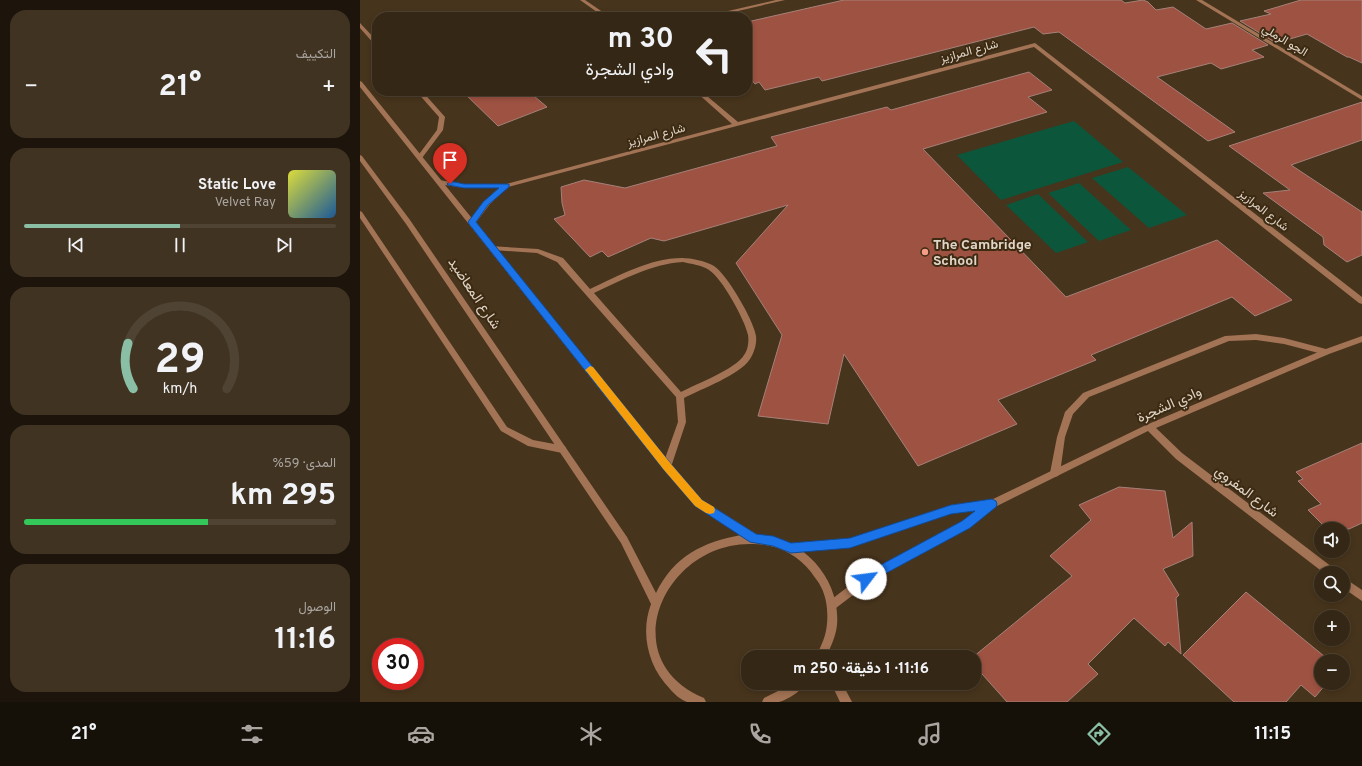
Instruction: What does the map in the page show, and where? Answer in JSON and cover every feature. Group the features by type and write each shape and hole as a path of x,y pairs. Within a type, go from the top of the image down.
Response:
{"street":[{"path":"582,0 600,12"},
{"path":"728,12 782,0"},
{"name":"الجو الرملي","path":"1198,0 1362,98"},
{"path":"360,25 372,38"},
{"name":"شارع المرازيز","path":"439,182 464,186 506,186 1035,45 1362,301"},
{"path":"360,83 667,467 699,503 754,538"},
{"path":"420,157 440,130 442,117 423,96"},
{"path":"704,96 737,124"},
{"name":"شارع المعاضيد","path":"360,157 408,222 624,540 655,602"},
{"name":"شارع المرازيز","path":"472,222 485,203 506,186"},
{"path":"360,213 504,430 531,443 562,449"},
{"path":"492,248 538,251 560,260 680,396 682,422 667,467"},
{"path":"588,293 629,274 668,262 683,260 699,263 712,269 722,278 736,301 752,335 751,348 746,358 736,367 680,396"},
{"path":"1055,473 1061,437 1069,412 1086,395 1228,338 1256,336 1284,341 1326,352"},
{"name":"وادي الشجرة","path":"832,606 866,579 966,524 992,504 1149,427 1326,352 1362,339"},
{"name":"شارع المفروي","path":"1149,427 1179,456 1323,566"},
{"name":"وادي الشجرة","path":"791,548 850,543 951,510 992,504"},
{"path":"700,702 678,690 664,675 655,658 651,640 651,621 655,602 665,584 678,567 695,554 713,545 727,541 754,538 773,541 791,548 806,558 819,572 827,588 832,606 831,631 824,650"},
{"path":"1350,587 1362,596"},
{"path":"768,702 790,690"},
{"path":"840,690 846,702"}],"green space":[{"path":"1074,121 1123,162 1001,200 957,155"},
{"path":"1128,167 1187,215 1149,228 1092,178"},
{"path":"1079,183 1131,230 1099,241 1048,193"},
{"path":"1038,194 1088,242 1056,253 1006,205"}],"building":[{"path":"844,0 1121,0 1125,3 1143,0 1148,2 1156,10 1173,7 1206,29 1232,23 1268,45 1252,50 1264,57 1221,69 1211,63 1157,77 1235,132 1208,141 1059,32 1043,34 1034,27 822,81 819,77 765,90 759,82 755,84 752,80 752,21"},
{"path":"1301,0 1362,0 1362,63 1347,57 1307,34 1276,43 1240,21 1271,14 1264,11"},
{"path":"1029,72 1052,90 1028,97 1047,112 923,149 1066,297 1217,240 1292,300 1255,316 1232,297 1091,355 1096,360 998,400 1017,424 918,466 844,354 828,424 758,416 782,335 736,263 788,205 664,241 651,238 608,257 602,251 590,257 554,219 565,215 562,203 561,187 584,180 625,188 777,146 771,137 887,107 891,110"},
{"path":"467,96 534,96 547,107 498,126"},
{"path":"1362,102 1362,140 1291,165 1362,212 1362,255 1347,262 1324,245 1323,237 1263,193 1290,190 1229,146"},
{"path":"1362,443 1362,523 1350,529 1350,522 1320,522 1308,510 1321,504 1298,481 1303,479 1296,472"},
{"path":"1119,487 1165,491 1173,538 1192,522 1193,556 1163,569 1179,595 1176,598 1181,654 1168,642 1165,646 1134,618 1088,664 1098,674 1067,702 1007,702 981,673 981,650 1072,576 1050,556 1091,520 1079,505"},
{"path":"1246,592 1321,654 1314,654 1314,690 1321,690 1315,697 1301,685 1286,702 1234,702 1183,655"}],"slow traffic":[{"path":"590,370 667,467 699,503 710,510"}],"place":[{"name":"The Cambridge School","path":"925,252"}],"route":[{"path":"450,184 464,186 506,186 494,194 485,203 472,222 667,467 699,503 754,538 773,541 791,548 850,543 951,510 992,504 966,524 866,579"}]}
